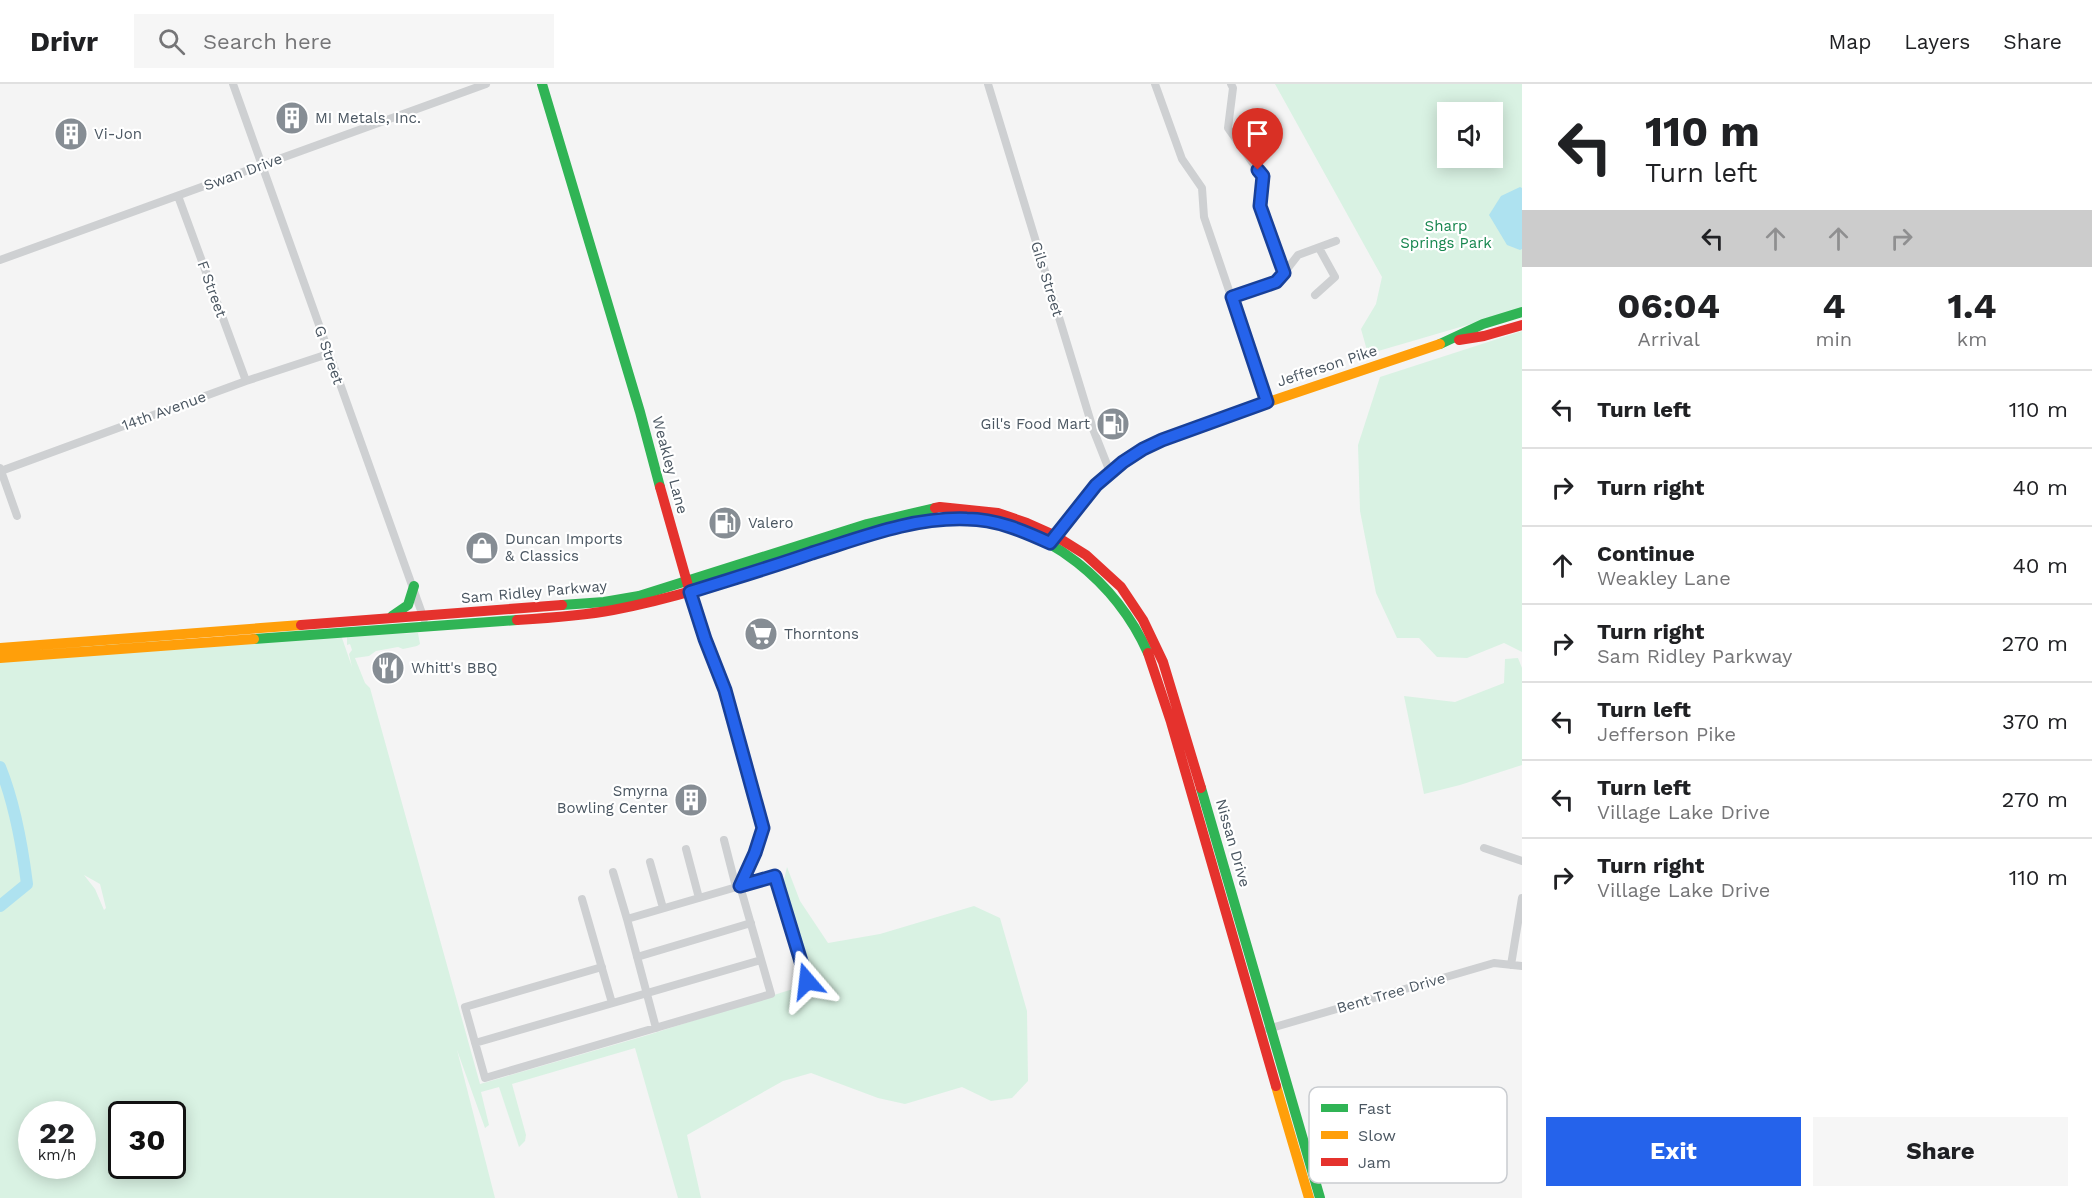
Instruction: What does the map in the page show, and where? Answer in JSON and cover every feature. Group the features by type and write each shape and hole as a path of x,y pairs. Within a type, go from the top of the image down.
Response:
{"main road":[{"name":"Weakley Lane","path":"542,84 640,412 690,592"},
{"name":"Jefferson Pike","path":"1052,539 1084,498 1110,472 1143,449 1267,402 1443,343 1483,324 1522,312"},
{"name":"Jefferson Pike","path":"1443,343 1484,336 1522,325"},
{"name":"Sam Ridley Parkway","path":"0,658 424,621 604,602 639,596 867,524 940,507 998,513 1027,523 1052,539"},
{"name":"Sam Ridley Parkway","path":"0,648 387,618 424,621 584,615 628,608 690,592 890,528 939,519 970,519 998,523 1052,539"},
{"name":"Nissan Drive","path":"1052,539 1086,555 1121,587 1143,620 1163,662 1180,715 1266,1030 1309,1198"},
{"path":"387,618 402,612 410,604 414,586"},
{"name":"Nissan Drive","path":"1266,1030 1309,1164"},
{"name":"Nissan Drive","path":"1315,1183 1320,1198"}],"street":[{"name":"G Street","path":"233,84 328,354 414,586 424,621"},
{"name":"Swan Drive","path":"0,260 486,84"},
{"name":"Gils Street","path":"988,84 1093,429 1110,472"},
{"path":"1155,84 1182,159 1202,188 1204,217 1267,402"},
{"path":"1231,84 1233,88 1228,128 1263,176 1260,206 1284,273"},
{"name":"F Street","path":"178,196 246,381"},
{"path":"1232,297 1276,282 1298,255 1336,241"},
{"path":"1316,295 1335,277 1319,248"},
{"name":"14th Avenue","path":"1,469 328,354"},
{"path":"1,469 17,516"},
{"name":"Weakley Lane","path":"690,592 725,690 763,828 755,853 738,887"},
{"path":"602,967 465,1007 485,1078 771,994 724,840"},
{"path":"1484,848 1522,861"},
{"path":"686,849 699,898"},
{"path":"650,862 663,908"},
{"path":"613,872 656,1028"},
{"path":"627,919 775,876 807,981"},
{"path":"1512,965 1522,898"},
{"path":"582,899 612,1003"},
{"path":"637,957 751,923"},
{"path":"475,1043 761,960"},
{"name":"Bent Tree Drive","path":"1266,1030 1494,963 1522,966"}],"green space":[{"name":"Sharp Springs Park","path":"1275,84 1522,84 1522,309 1368,354 1361,329 1376,304 1382,277"},
{"path":"1522,331 1522,652 1504,643 1467,658 1437,657 1419,638 1397,638 1376,593 1360,511 1358,445 1380,377"},
{"path":"418,633 420,644 417,646 376,651 369,656 355,658 365,683 370,688 480,1084 648,1035 812,983 783,884 787,867 800,901 828,943 880,934 974,906 1000,918 1027,1011 1028,1081 1012,1098 991,1101 962,1087 905,1104 878,1098 811,1073 783,1081 687,1135 701,1198 678,1198 635,1048 512,1084 526,1135 525,1141 519,1147 499,1087 481,1092 489,1125 485,1128 457,1050 495,1198 0,1198 0,645 341,635 352,667 349,654 352,650 350,644 347,645 347,636","holes":["84,875 100,884 106,908 104,910 95,889"]},
{"path":"1518,658 1522,668 1522,765 1424,794 1404,696 1455,702 1504,683 1505,659"}],"water":[{"path":"1522,188 1522,249 1520,250 1507,245 1489,215 1501,196"}],"waterway":[{"path":"0,767 17,824 27,884 0,906"}],"traffic: fast":[{"path":"542,84 640,412 660,487"},
{"path":"1440,344 1483,324 1522,312"},
{"path":"562,605 604,602 639,596 867,524 935,508"},
{"path":"880,531 924,521 970,519 999,524 1027,533 1077,562 1099,582 1135,628 1148,653"},
{"path":"392,616 408,605 414,586"},
{"path":"254,639 517,620"},
{"path":"1201,788 1309,1160"},
{"path":"1316,1183 1320,1198"}],"traffic: slow":[{"path":"1051,542 1103,479 1124,461 1154,443 1204,423 1440,344"},
{"path":"0,648 301,625"},
{"path":"0,658 254,639"},
{"path":"1276,1086 1309,1198"}],"traffic: jam":[{"path":"1459,340 1484,336 1522,325"},
{"path":"660,487 689,589"},
{"path":"935,508 998,513 1027,523 1054,535 1086,555 1121,587 1143,620 1163,662 1201,788"},
{"path":"517,620 589,614 647,603 880,531"},
{"path":"301,625 562,605"},
{"path":"1148,653 1171,722 1276,1086"}],"place":[{"name":"MI Metals, Inc.","path":"292,118"},
{"name":"Vi-Jon","path":"71,134"},
{"name":"Gil's Food Mart","path":"1113,424"},
{"name":"Valero","path":"725,523"},
{"name":"Duncan Imports & Classics","path":"482,548"},
{"name":"Thorntons","path":"761,634"},
{"name":"Whitt's BBQ","path":"388,668"},
{"name":"Smyrna Bowling Center","path":"691,800"}],"route":[{"path":"807,981 775,876 740,886 763,828 725,690 690,592 890,528 939,519 970,519 998,523 1050,543 1069,516 1096,485 1123,462 1143,449 1267,402 1232,297 1276,282 1284,273 1260,206 1263,176 1258,170"}]}
